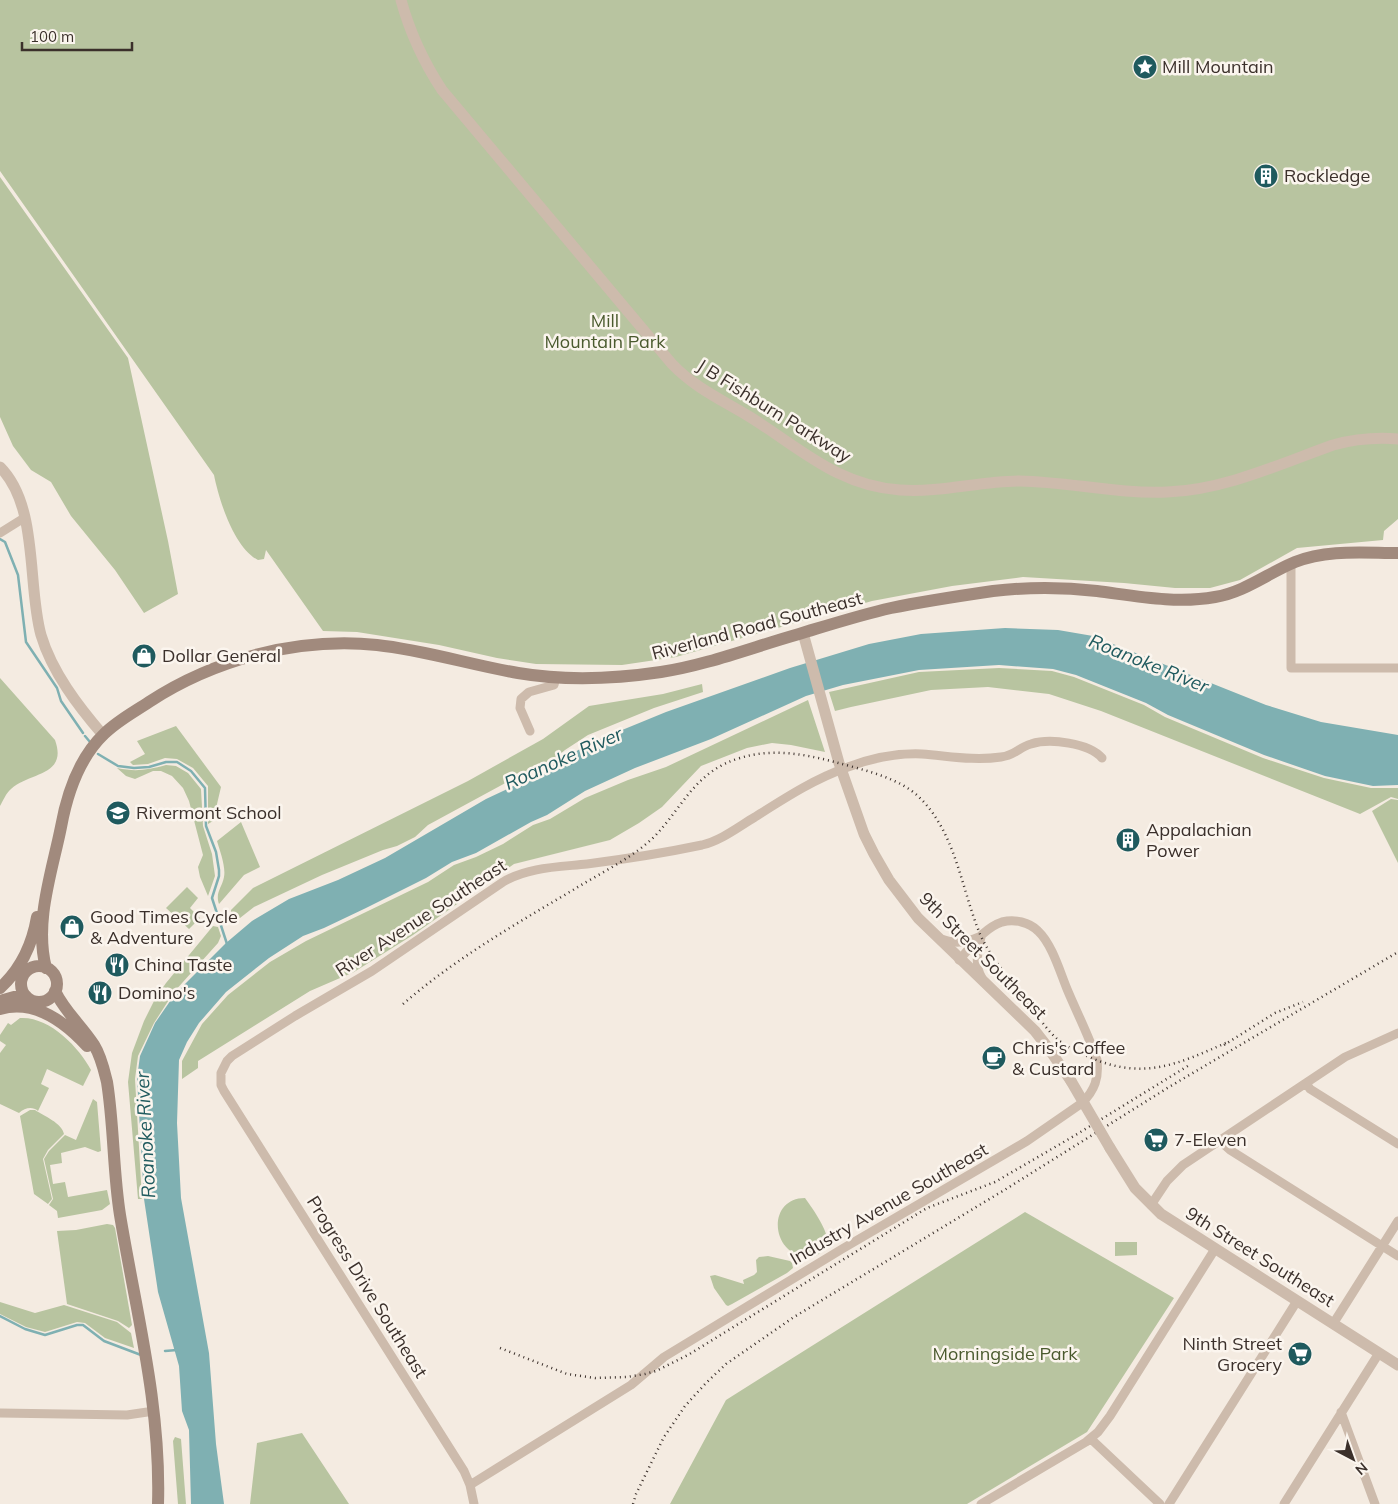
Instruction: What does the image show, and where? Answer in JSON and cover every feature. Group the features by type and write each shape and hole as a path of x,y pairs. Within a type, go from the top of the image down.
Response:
{"main road":[{"name":"Riverland Road Southeast","path":"0,997 14,987 25,973 34,956 42,928 69,791 86,758 103,735 117,723 168,690 206,671 250,656 303,646 377,645 518,673 556,677 610,677 688,667 892,608 945,598 1019,589 1069,588 1152,599 1214,598 1242,589 1290,564 1312,557 1331,554 1398,553"},
{"path":"0,988 14,974 29,948 38,906 49,885"},
{"name":"Riverland Road Southeast","path":"42,928 42,949 46,968"},
{"path":"36,966 46,968 56,980 55,991 51,997 44,1001 32,1001 22,990 21,983 25,973 36,966"},
{"path":"55,991 71,1018 95,1047 104,1069 110,1098 114,1174 154,1411 159,1466 158,1504"},
{"path":"0,1001 26,996"},
{"path":"44,1001 71,1018"},
{"path":"0,1009 31,1008 51,1016 81,1040 101,1061"}],"street":[{"name":"J B Fishburn Parkway","path":"401,0 409,28 420,53 442,90 672,364 695,385 748,415 833,472 870,485 901,490 923,490 1018,481 1140,492 1188,491 1219,484 1351,440 1366,438 1398,439"},
{"path":"0,467 16,489 24,518 43,642 53,664 71,693 103,735"},
{"path":"2,532 24,518"},
{"path":"1290,564 1291,668 1398,668"},
{"name":"9th Street Southeast","path":"803,633 841,769 864,834 874,854 902,899 935,936 1035,1031 1070,1081 1135,1188 1151,1206 1175,1224 1398,1365"},
{"path":"530,731 520,708 521,699 528,692 554,685 556,677"},
{"name":"River Avenue Southeast","path":"224,1091 221,1086 221,1073 232,1056 372,970 507,879 528,871 641,857 712,842 814,780 871,760 906,754 959,758 998,758 1010,756 1031,744 1050,741 1089,748 1097,752 1102,758"},
{"name":"Industry Avenue Southeast","path":"470,1485 631,1385 672,1352 835,1253 1027,1141 1082,1103 1089,1096 1097,1080 1097,1060 1054,957 1044,938 1032,926 1018,921 1001,923 992,927 981,936 959,960"},
{"path":"935,936 951,943 971,940 981,936"},
{"path":"981,936 977,958 978,969 989,988"},
{"path":"1151,1206 1175,1172 1345,1057 1398,1033"},
{"path":"1306,1083 1310,1089 1398,1144"},
{"name":"Progress Drive Southeast","path":"224,1091 464,1471 470,1485 474,1504"},
{"path":"1220,1141 1230,1150 1398,1256"},
{"path":"1333,1324 1398,1221"},
{"path":"981,1504 1091,1439 1098,1432 1115,1409 1215,1249"},
{"path":"1169,1504 1297,1301"},
{"path":"1284,1504 1379,1353"},
{"path":"0,1414 127,1415 154,1411"},
{"path":"1341,1412 1376,1504"},
{"path":"1091,1439 1160,1504"}],"green space":[{"name":"Mill Mountain Park","path":"0,0 1398,0 1398,519 1384,531 1383,540 1297,548 1240,580 1210,588 1175,588 1023,577 952,586 872,601 676,657 622,665 536,664 497,658 439,645 357,632 323,631 266,550 264,559 258,560 249,554 242,545 224,510 214,475 0,171"},
{"path":"0,177 128,358 178,594 144,613 115,570 71,516 51,482 31,470 13,446 0,417"},
{"path":"999,668 1052,671 1074,677 1144,705 1165,717 1263,758 1324,778 1371,788 1398,788 1398,799 1391,797 1360,814 1101,711 1049,694 988,687 931,690 835,711 829,692 919,672"},
{"path":"0,678 55,740 58,752 52,767 19,783 11,789 0,806"},
{"path":"702,684 703,692 654,708 588,735 540,770 522,774 428,825 415,837 397,846 322,875 254,907 240,918 231,915 231,910 253,888 468,781 543,739 589,706 663,694"},
{"path":"808,700 825,752 772,743 747,748 701,766 662,807 639,823 610,840 514,864 413,935 354,972 310,991 198,1061 198,1068 182,1079 182,1061 202,1024 228,995 270,962 306,941 428,882 454,865 503,844 533,825 550,819 585,798 666,767"},
{"path":"176,726 221,787 213,821 208,824 208,786 193,768 177,759 165,758 148,764 133,765 130,762 145,754 137,741"},
{"path":"166,765 176,766 188,773 201,789 203,826 212,854 215,876 208,896 198,867 203,855 189,801 183,788 172,776 161,771 153,771 135,779 126,776 117,768 142,770"},
{"path":"1391,799 1398,800 1398,863 1372,811"},
{"path":"241,822 260,867 244,875 219,904 218,893 223,881 224,869 217,841"},
{"path":"187,887 198,898 190,908 200,918 189,929 166,908"},
{"path":"213,926 218,927 221,936 218,943 174,992 154,1023 138,1056 135,1079 142,1199 138,1199 128,1082 132,1053 155,999"},
{"path":"20,1018 42,1022 62,1035 79,1052 91,1070 83,1086 47,1069 41,1084 49,1088 38,1111 28,1108 19,1113 0,1104 0,1053 6,1045 0,1041 0,1035 8,1023 11,1025"},
{"path":"93,1099 97,1102 101,1151 98,1152 85,1147 61,1153 62,1163 50,1165 53,1184 65,1182 68,1197 107,1190 110,1204 102,1210 58,1218 57,1211 49,1205 53,1199 44,1159 49,1151 65,1135 76,1140"},
{"path":"30,1110 35,1110 52,1120 60,1126 64,1134 48,1150 43,1159 52,1199 48,1204 34,1194 20,1116"},
{"path":"805,1198 822,1224 827,1239 821,1252 812,1257 797,1254 787,1248 778,1228 779,1217 784,1207 792,1201"},
{"name":"Morningside Park","path":"1025,1212 1174,1298 1087,1432 967,1504 670,1504 726,1400"},
{"path":"107,1224 113,1225 115,1228 132,1325 129,1328 118,1321 67,1304 57,1231 76,1230"},
{"path":"1115,1242 1137,1242 1137,1255 1115,1256"},
{"path":"768,1256 790,1261 793,1268 732,1304 726,1305 714,1288 710,1276 715,1275 744,1284 743,1280 757,1272 756,1260 759,1257"},
{"path":"0,1302 35,1313 64,1305 117,1322 131,1333 134,1348 105,1338 85,1323 77,1322 45,1332 26,1327 0,1314"},
{"path":"302,1433 349,1504 250,1504 257,1443"},
{"path":"175,1437 181,1439 186,1504 178,1504 173,1441"}],"water":[{"name":"Roanoke River","path":"1005,628 1058,630 1093,636 1266,705 1321,722 1398,735 1398,785 1373,786 1325,776 1264,755 1168,715 1146,703 1076,675 1053,669 999,665 919,670 843,685 806,696 711,739 635,768 585,791 547,815 476,853 452,862 426,878 366,908 303,936 269,958 226,992 199,1023 187,1042 179,1060 177,1123 181,1198 209,1353 216,1444 224,1504 191,1504 189,1430 182,1411 179,1366 158,1292 144,1199 137,1078 140,1056 155,1023 175,994 226,943 252,921 289,899 338,880 385,858 486,799 543,772 588,744 666,712 790,668 869,644 921,634"}],"waterway":[{"path":"0,539 5,542 18,575 26,642 57,688 61,701 83,733"},
{"path":"85,736 90,742"},
{"path":"98,754 118,766 134,768 149,767 166,762 177,762 191,771 205,788 206,826 216,852 219,870 212,898 227,944"},
{"path":"0,1316 25,1329 45,1335 77,1325 83,1325 104,1341 141,1355"},
{"path":"165,1351 177,1350"}],"railway":[{"path":"403,1004 443,972 485,943 645,845 664,826 691,791 712,772 740,758 764,753 788,753 823,759 880,775 901,784 919,797 931,811 950,844 973,916 990,952 1044,1025 1064,1044 1089,1057 1109,1064 1144,1069 1177,1063 1228,1042"},
{"path":"633,1504 664,1437 685,1406 726,1364 794,1317 1006,1189 1169,1087 1398,952"},
{"path":"1224,1045 1275,1013 1303,1002"},
{"path":"500,1348 567,1374 595,1378 627,1377 656,1371 688,1355 927,1208 995,1182 1191,1064"}],"place":[{"name":"Mill Mountain","path":"1145,67"},
{"name":"Rockledge","path":"1266,176"},
{"name":"Dollar General","path":"144,656"},
{"name":"Rivermont School","path":"118,813"},
{"name":"Appalachian Power","path":"1128,840"},
{"name":"Good Times Cycle & Adventure","path":"72,927"},
{"name":"China Taste","path":"117,965"},
{"name":"Domino's","path":"100,993"},
{"name":"Chris's Coffee & Custard","path":"994,1058"},
{"name":"7-Eleven","path":"1156,1140"},
{"name":"Ninth Street Grocery","path":"1300,1354"}]}
